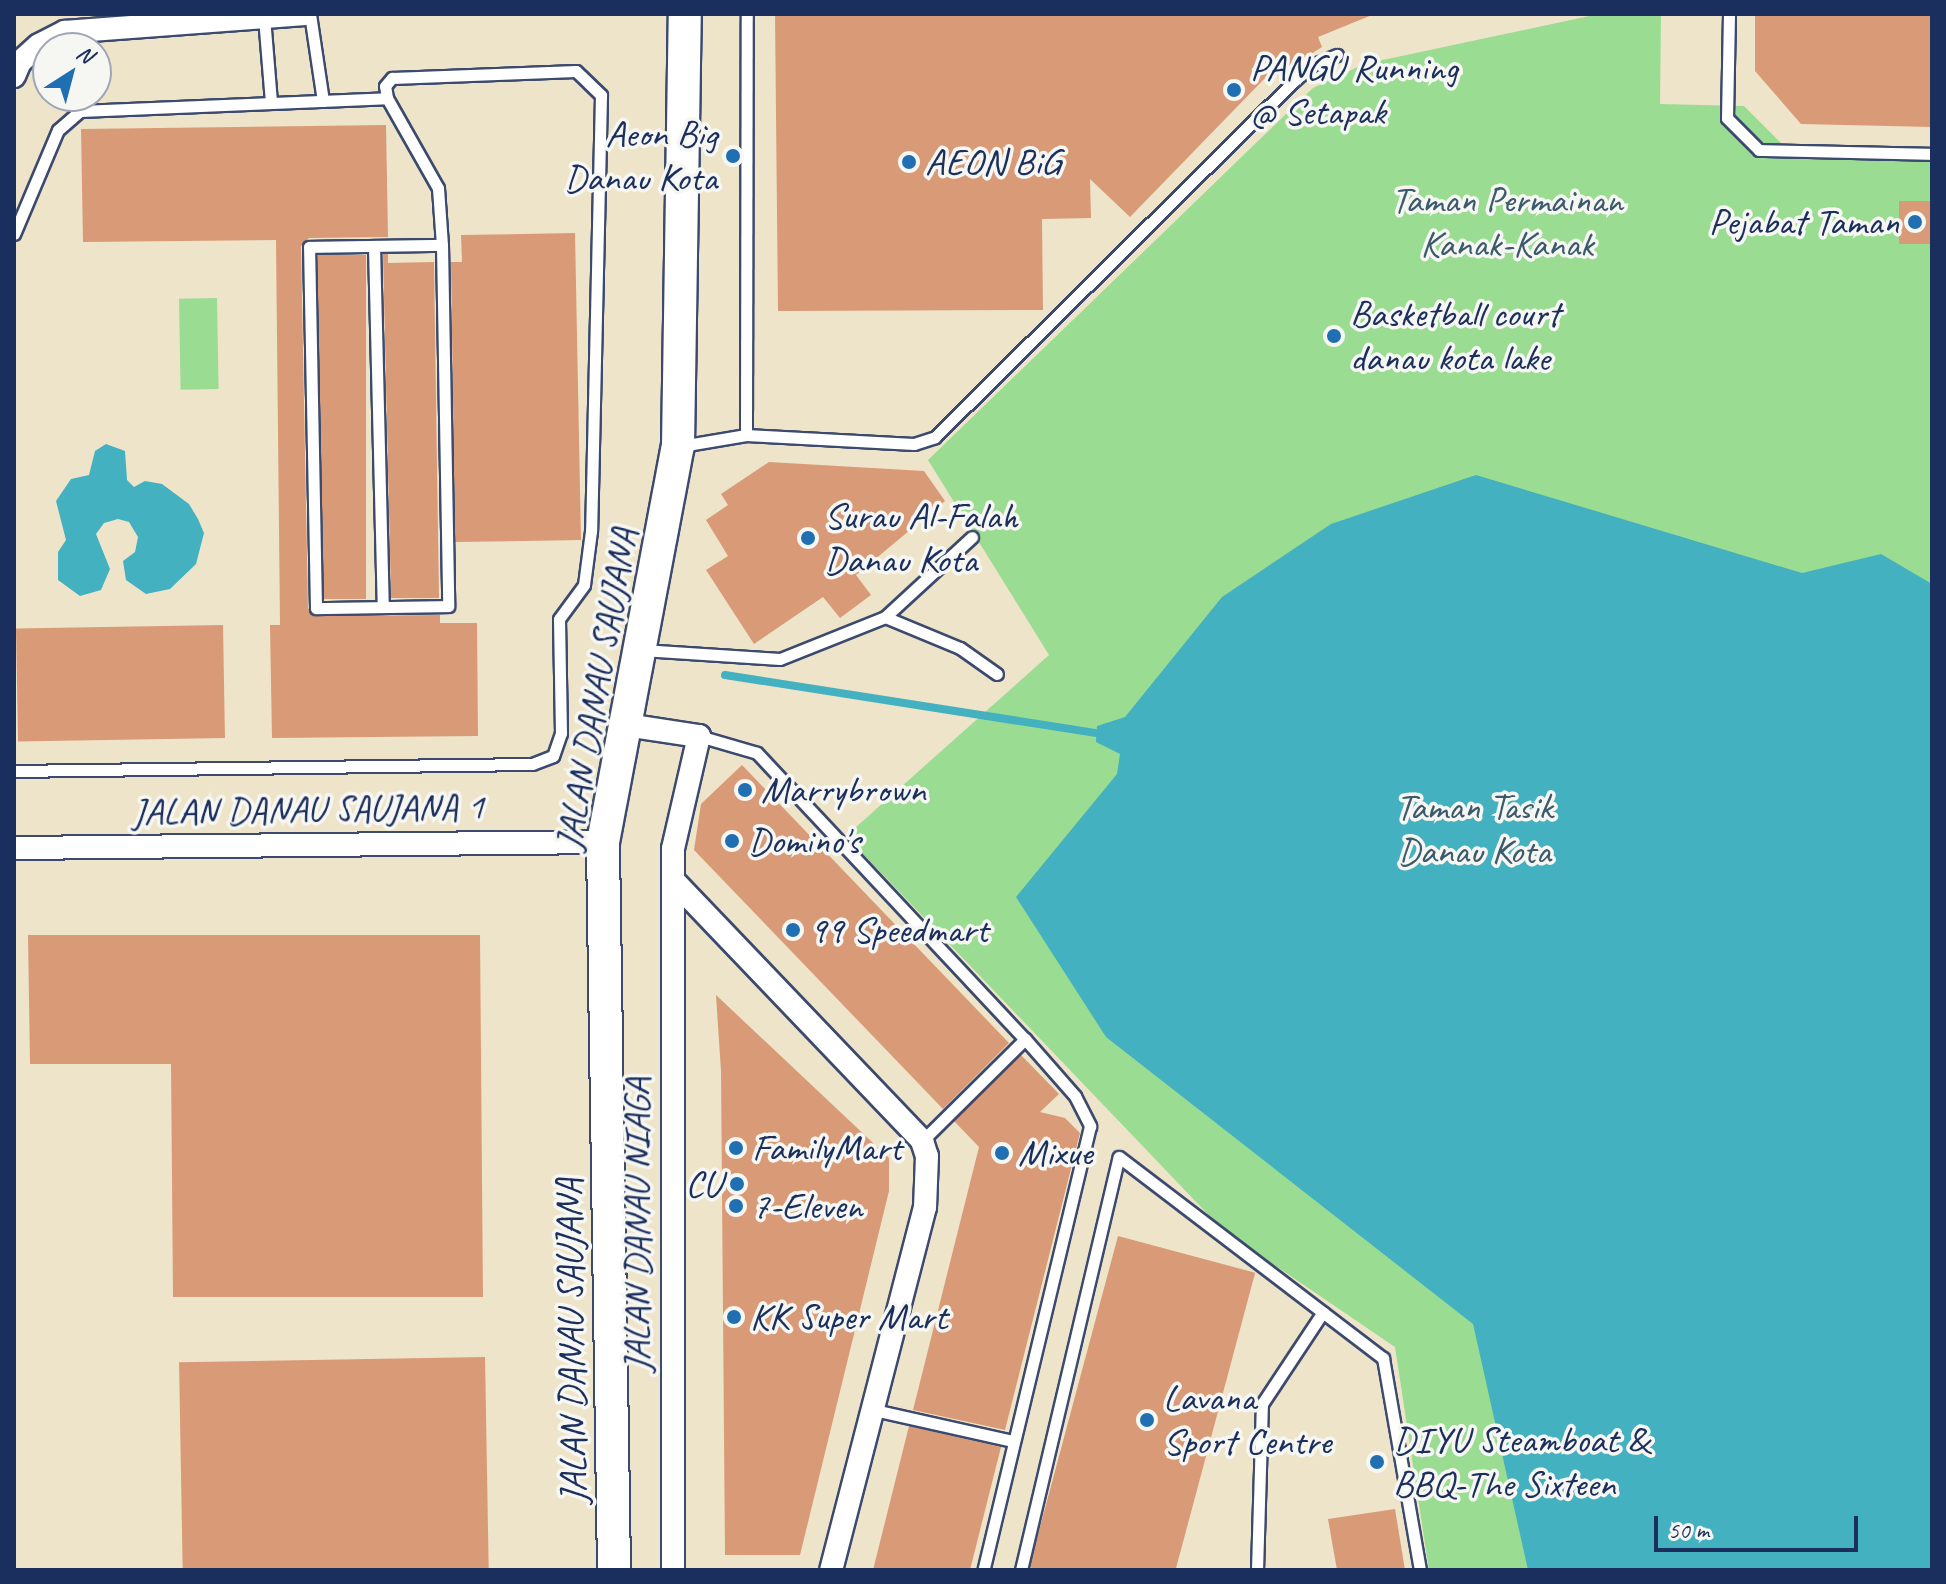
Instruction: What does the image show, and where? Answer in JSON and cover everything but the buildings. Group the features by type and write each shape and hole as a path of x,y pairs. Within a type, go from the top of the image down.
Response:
{"street":[{"path":"14,76 20,62 39,45 65,32 304,14"},
{"name":"JALAN DANAU SAUJANA","path":"614,1570 603,842 678,446 685,14"},
{"path":"626,725 699,736"},
{"name":"JALAN DANAU NIAGA","path":"673,1570 673,849 699,736"},
{"name":"JALAN DANAU SAUJANA 1","path":"14,848 603,842"},
{"path":"673,880 922,1141 927,1156 925,1207 870,1409 831,1570"}],"lane":[{"path":"310,14 323,101"},
{"path":"746,435 747,14"},
{"path":"1729,14 1727,118 1759,150 1932,154"},
{"path":"264,17 271,103"},
{"path":"678,446 746,435 914,444 935,437 1293,82 1312,65 1337,55"},
{"path":"14,771 532,764 553,756 561,733 559,619 584,585 591,531 601,95 576,71 392,78 385,86 387,98 438,188 442,245 448,606 316,608 309,247 442,245"},
{"path":"14,234 58,130 80,111 387,98"},
{"path":"374,246 383,607"},
{"path":"641,650 780,659 885,617 972,537"},
{"path":"885,617 960,648 997,674"},
{"path":"699,736 757,753 1025,1039 1075,1096 1090,1126 983,1570"},
{"path":"922,1141 1025,1039"},
{"path":"1021,1570 1119,1157 1383,1358 1420,1570"},
{"path":"1257,1570 1262,1404 1323,1312"},
{"path":"870,1409 1013,1441"}],"green space":[{"name":"Taman Tasik Danau Kota","path":"1599,14 1661,14 1660,104 1744,106 1796,158 1932,161 1932,1570 1429,1570 1395,1347 1223,1230 846,836 1049,655 928,460 1313,88 1364,64"},
{"path":"217,298 219,389 181,390 179,299"}],"water":[{"path":"106,444 125,451 127,480 134,487 145,481 162,484 189,504 198,519 204,533 196,564 170,589 146,594 126,580 123,561 135,552 138,537 129,522 118,519 104,523 96,534 110,569 101,590 80,596 58,580 58,552 66,540 56,501 71,479 89,475 95,451"},
{"path":"1476,475 1802,573 1881,554 1932,584 1932,1570 1528,1570 1473,1324 1106,1037 1016,897 1117,774 1120,754 1096,742 1097,726 1125,717 1222,597 1331,524"}],"waterway":[{"path":"725,675 1097,733"}],"place":[{"name":"PANGU Running @ Setapak","path":"1234,90"},
{"name":"Aeon Big Danau Kota","path":"733,156"},
{"name":"AEON BiG","path":"909,162"},
{"name":"Pejabat Taman","path":"1915,222"},
{"name":"Basketball court danau kota lake","path":"1334,336"},
{"name":"Surau Al-Falah Danau Kota","path":"808,538"},
{"name":"Marrybrown","path":"745,790"},
{"name":"Domino's","path":"732,841"},
{"name":"99 Speedmart","path":"793,930"},
{"name":"FamilyMart","path":"736,1148"},
{"name":"Mixue","path":"1002,1153"},
{"name":"CU","path":"737,1184"},
{"name":"7-Eleven","path":"736,1206"},
{"name":"KK Super Mart","path":"734,1317"},
{"name":"Lavana Sport Centre","path":"1147,1420"},
{"name":"DIYU Steamboat & BBQ-The Sixteen","path":"1377,1462"}],"park label":[{"name":"Taman Permainan Kanak-Kanak","path":"1507,222"}]}
